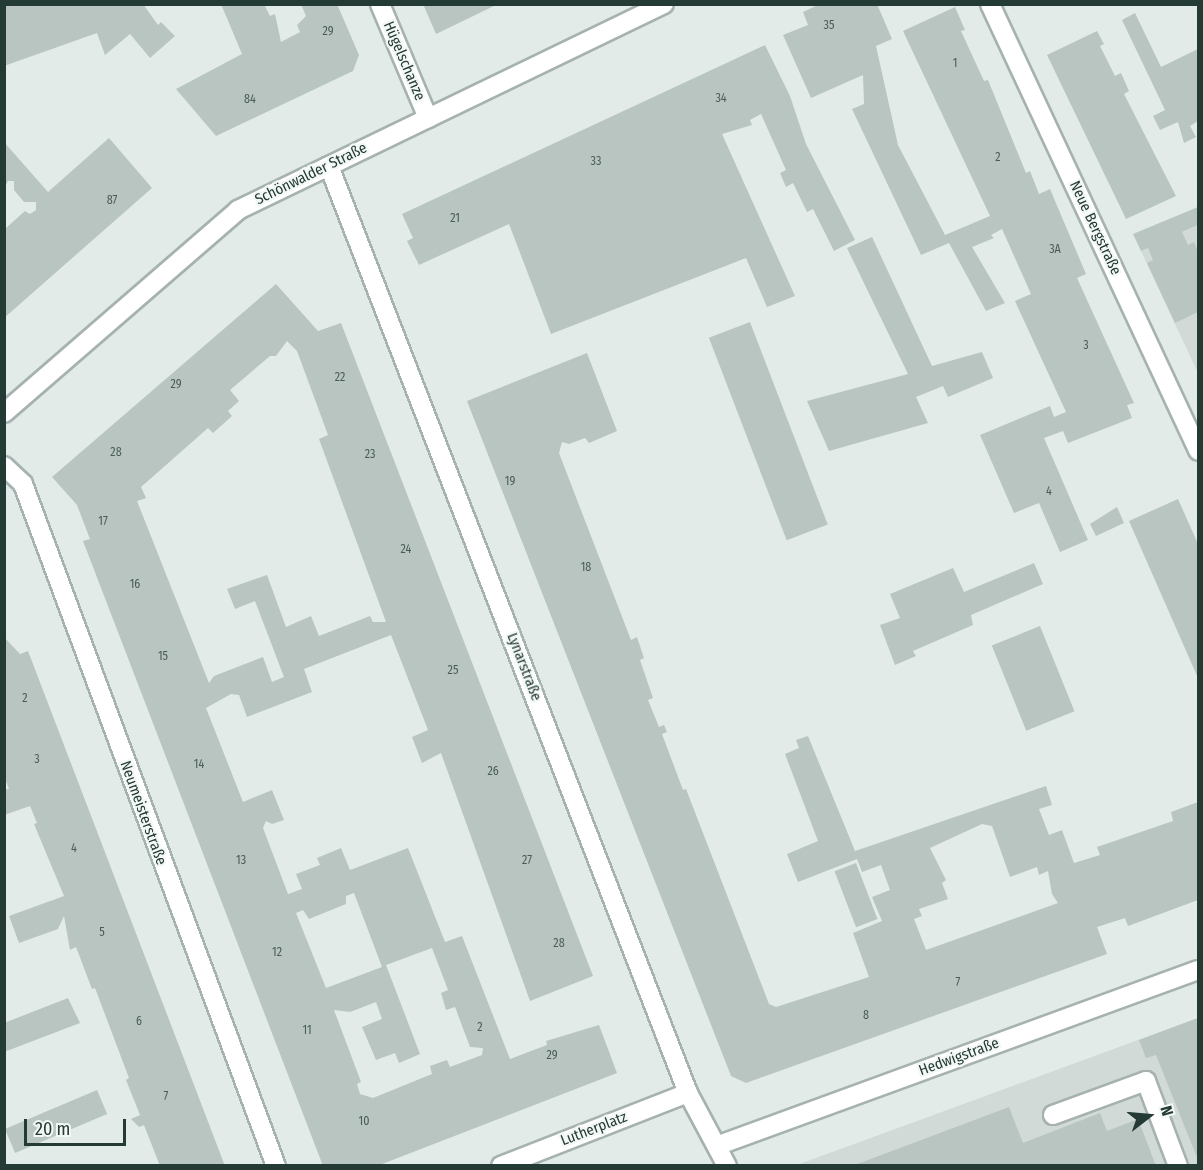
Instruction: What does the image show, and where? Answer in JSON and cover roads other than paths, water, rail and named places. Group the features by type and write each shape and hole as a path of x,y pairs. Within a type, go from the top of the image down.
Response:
{"street":[{"name":"Hügelschanze","path":"380,4 428,118"},
{"name":"Schönwalder Straße","path":"4,413 238,210 664,4"},
{"name":"Neue Bergstraße","path":"990,4 1198,451"},
{"name":"Lynarstraße","path":"329,166 688,1093 719,1145 727,1166"},
{"name":"Neumeisterstraße","path":"4,466 23,484 276,1166"},
{"name":"Hedwigstraße","path":"719,1145 1198,970"},
{"path":"1053,1115 1146,1081 1178,1166"},
{"name":"Lutherplatz","path":"501,1166 688,1093"}]}
